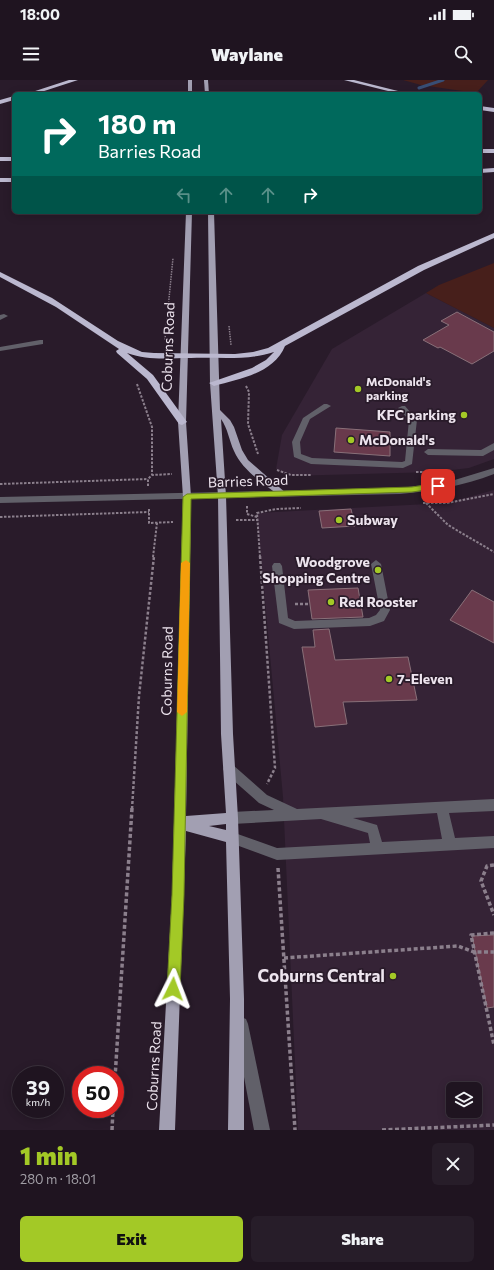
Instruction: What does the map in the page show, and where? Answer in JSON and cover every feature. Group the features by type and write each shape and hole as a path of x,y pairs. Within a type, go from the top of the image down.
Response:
{"highway":[{"path":"35,92 74,80"},
{"path":"347,80 398,92"},
{"path":"0,102 12,99"},
{"path":"482,108 494,110"},
{"path":"482,151 494,151"},
{"path":"0,159 12,159"},
{"path":"482,171 494,170"},
{"path":"0,180 12,180"},
{"path":"0,274 39,293 102,334 139,354 159,357 185,354 232,356 262,353 281,345 421,268 494,235"},
{"path":"102,334 150,377 182,422"},
{"path":"214,383 240,376 276,356 281,345"}],"main road":[{"path":"190,80 190,92"},
{"path":"206,80 207,92"},
{"name":"Coburns Road","path":"167,1130 178,895 187,497 182,422 189,214"},
{"path":"211,214 214,383 222,496 229,769 232,818 236,999 236,1130"},
{"path":"215,410 230,424 240,456 248,466 282,494"},
{"path":"179,823 232,818"},
{"path":"179,823 232,838"}],"street":[{"path":"0,348 40,342"},
{"path":"327,406 307,418 296,442 297,455 311,461 403,465 409,462 413,420 402,408"},
{"path":"428,452 483,453 494,446"},
{"name":"Barries Road","path":"0,500 187,497 412,489 480,477 494,471"},
{"path":"277,566 283,620 294,625 370,622 380,618 385,610 376,564"},
{"path":"229,769 263,799 295,814"},
{"path":"232,818 494,805"},
{"path":"442,808 450,845"},
{"path":"316,813 373,829 378,849"},
{"path":"232,838 277,854 494,842"},
{"path":"236,999 262,1130"}],"path":[{"path":"229,326 232,356"},
{"path":"240,376 249,392 247,407 248,424 257,452 261,458"},
{"path":"272,468 291,475 315,475"},
{"path":"410,472 441,472"},
{"path":"0,484 148,480"},
{"path":"418,502 447,503 464,498 494,494"},
{"path":"426,503 430,510 449,525 494,552"},
{"path":"263,799 267,783 275,768 257,513 276,509 308,507"},
{"path":"0,517 149,512"},
{"path":"116,1066 139,696 157,523"},
{"path":"277,854 295,1130"},
{"path":"494,866 487,866 481,881 494,915"},
{"path":"494,933 471,935 494,1045"},
{"path":"284,958 458,946 474,952 494,952"},
{"path":"112,1130 113,1118"},
{"path":"382,1130 494,1125"}],"shaded area":[{"path":"403,80 488,80 477,92 421,85"},
{"path":"494,263 494,328 426,293 439,285"},
{"path":"426,293 494,328 494,459 469,468 435,472 287,476 276,469 282,435 332,349"},
{"path":"494,490 494,1130 298,1130 283,797 257,513 447,503"}],"building":[{"path":"457,312 494,332 494,351 472,364 423,340 449,325 441,321"},
{"path":"336,428 390,432 390,456 334,452"},
{"path":"351,509 355,526 322,528 319,511"},
{"path":"358,588 363,617 312,619 308,590"},
{"path":"472,590 494,602 494,643 450,620"},
{"path":"329,629 335,660 408,657 417,700 343,702 347,724 315,727 302,647 315,647 313,630"},
{"path":"494,935 494,1007 487,1008 472,936"}],"waterway":[{"path":"419,88 443,80"}],"slow traffic":[{"path":"182,712 186,563"}],"place":[{"name":"McDonald's parking","path":"358,389"},
{"name":"KFC parking","path":"464,415"},
{"name":"McDonald's","path":"351,440"},
{"name":"Subway","path":"339,520"},
{"name":"Woodgrove Shopping Centre","path":"378,570"},
{"name":"Red Rooster","path":"331,602"},
{"name":"7-Eleven","path":"389,679"},
{"name":"Coburns Central","path":"393,976"}],"route":[{"path":"173,989 178,895 187,497 412,489 438,486"}]}
